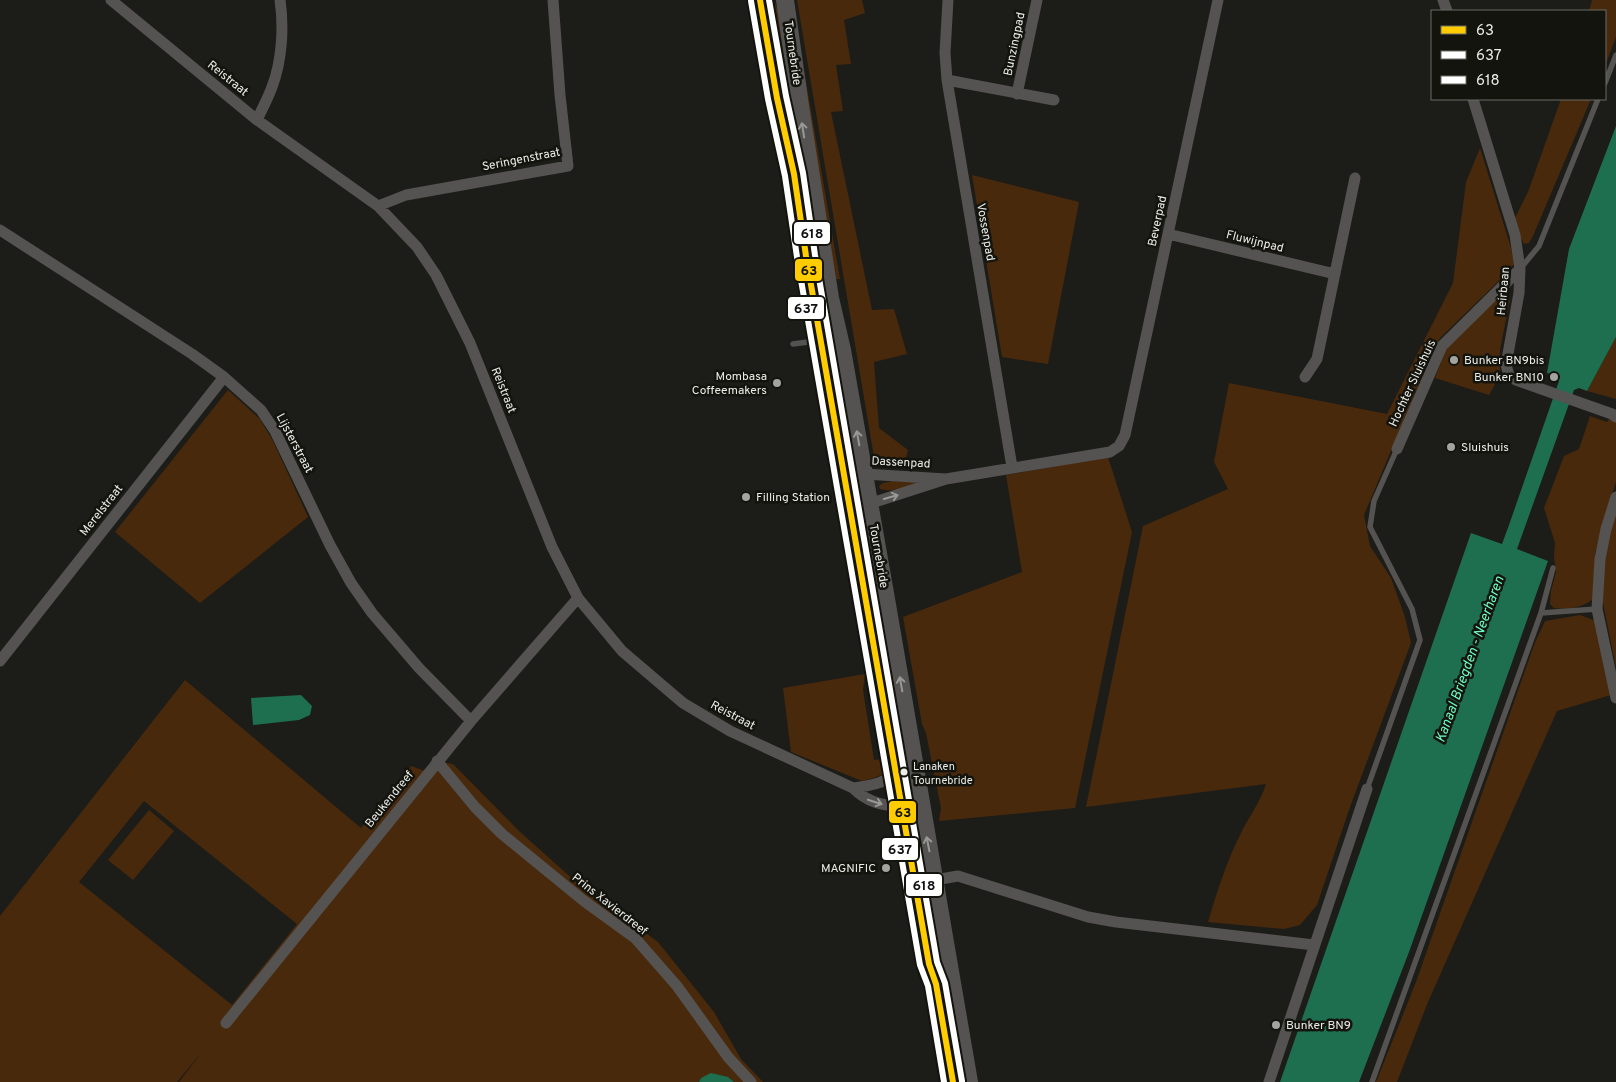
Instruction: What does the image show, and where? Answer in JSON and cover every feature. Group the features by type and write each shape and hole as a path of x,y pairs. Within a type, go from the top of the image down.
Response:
{"main road":[{"name":"Tournebride","path":"760,0 777,98 794,174 806,256 895,773 929,964 936,984 953,1082"},
{"name":"Tournebride","path":"785,0 829,289 869,501 969,1082"}],"street":[{"name":"Reistraat","path":"111,0 258,120 378,206 417,247 436,275 470,343 552,547 578,598 622,651 683,703 730,731 853,788 862,797 870,801 887,806 902,807"},
{"path":"258,120 272,85 279,57 280,0"},
{"name":"Seringenstraat","path":"378,206 406,195 568,166 560,95 553,0"},
{"name":"Vossenpad","path":"948,0 945,53 947,80 1012,467"},
{"name":"Bunzingpad","path":"1017,94 1037,0"},
{"name":"Beverpad","path":"1120,446 1125,435 1218,0"},
{"name":"Bunzingpad","path":"947,80 1054,100"},
{"name":"Heirbaan","path":"1473,100 1515,235 1520,269 1519,293 1506,365 1509,375 1516,380 1615,413"},
{"path":"1306,377 1317,359 1355,178"},
{"name":"Lijsterstraat","path":"0,230 192,354 224,377 261,410 275,432 330,545 351,583 372,612 419,668 471,721"},
{"name":"Fluwijnpad","path":"1168,234 1335,274"},
{"name":"Hochter Sluishuis","path":"1397,449 1442,346 1520,269"},
{"name":"Merelstraat","path":"0,661 224,377"},
{"name":"Dassenpad","path":"869,501 878,501 896,496 946,479 1110,452 1120,446"},
{"name":"Dassenpad","path":"846,488 864,474 946,479"},
{"path":"846,488 869,501"},
{"path":"1616,497 1606,529 1600,559 1597,609 1616,698"},
{"name":"Beukendreef","path":"226,1023 437,762 578,598"},
{"name":"Prins Xavierdreef","path":"437,762 475,807 502,834 584,901 635,938 677,986 728,1057 751,1082"},
{"path":"853,788 888,780 895,773"},
{"path":"1269,1082 1368,789"},
{"path":"936,984 928,888 935,880 958,876 1088,916 1116,922 1314,945"}],"lane":[{"path":"1606,80 1616,55"},
{"path":"1520,269 1539,246 1598,100"},
{"path":"793,344 821,342 839,338"},
{"path":"1368,789 1420,640 1412,609 1370,527 1374,501 1397,449"},
{"path":"1372,1082 1541,613 1553,568"},
{"path":"1541,613 1597,609"}],"shaded area":[{"path":"766,0 774,0 785,30 793,107 786,108"},
{"path":"797,0 862,0 865,13 844,20 851,64 836,65 843,111 831,112 872,310 894,309 907,354 874,362 879,428 908,450 904,467 883,465 874,457"},
{"path":"1592,0 1616,0 1616,37 1606,63 1606,10 1589,10"},
{"path":"804,70 840,279 836,279 805,96 802,71"},
{"path":"1561,100 1591,100 1533,236 1529,243 1524,244 1515,218 1528,192"},
{"path":"1480,148 1511,248 1514,264 1440,338 1364,515 1370,546 1391,578 1405,617 1411,643 1350,807 1317,905 1300,925 1284,929 1208,922 1230,856 1261,798 1266,784 1086,807 1143,526 1228,489 1214,462 1229,383 1387,414 1453,283 1466,182"},
{"path":"972,175 1079,202 1048,364 1002,357"},
{"path":"1501,298 1510,300 1500,349 1500,375 1489,395 1435,378 1448,344 1491,302"},
{"path":"1616,337 1616,399 1587,391"},
{"path":"228,390 260,419 273,441 308,517 200,603 115,532"},
{"path":"1590,416 1607,422 1610,418 1616,420 1616,482 1595,554 1594,598 1575,608 1554,608 1550,604 1556,572 1555,543 1544,508 1564,456 1579,449"},
{"path":"1108,457 1132,532 1075,808 939,821 941,808 926,733 922,724 903,617 1022,572 1006,475"},
{"path":"893,481 918,482 895,490 880,489 879,486 883,483"},
{"path":"1616,507 1616,667 1602,598 1605,544"},
{"path":"1580,615 1596,621 1611,695 1557,711 1428,1002 1397,1082 1376,1082 1416,982 1534,645 1545,621"},
{"path":"865,674 863,690 874,760 882,759 883,774 862,781 791,752 783,688"},
{"path":"185,680 361,828 411,766 428,772 437,761 453,764 519,831 576,882 658,942 714,1012 741,1059 763,1082 734,1082 728,1077 701,1078 699,1082 179,1082 202,1052 177,1082 0,1082 0,916","holes":["144,801 297,924 232,1005 79,882"]},
{"path":"149,810 174,831 133,880 108,860"}],"water":[{"name":"Kanaal Briegden - Neerharen","path":"1616,126 1616,337 1587,391 1579,388 1574,390 1517,549 1548,561 1409,952 1359,1082 1280,1082 1471,533 1502,544 1509,525 1559,381 1556,380 1557,376 1547,373 1569,249"},
{"path":"301,695 312,706 310,715 299,720 253,725 251,698"},
{"path":"711,1073 728,1077 734,1082 699,1082 701,1078"}],"transit line":[{"name":"63","path":"760,0 777,98 794,174 806,256 929,964 936,984 953,1082"},
{"name":"618","path":"769,0 786,96 803,173 815,255 937,962 945,983 962,1081"},
{"name":"637","path":"751,1 768,99 785,176 797,257 920,965 928,986 944,1082"}],"place":[{"name":"Bunker BN9bis","path":"1454,360"},
{"name":"Bunker BN10","path":"1554,377"},
{"name":"Mombasa Coffeemakers","path":"777,383"},
{"name":"Sluishuis","path":"1451,447"},
{"name":"Filling Station","path":"746,497"},
{"name":"Lanaken Tournebride","path":"904,772"},
{"name":"MAGNIFIC","path":"886,868"},
{"name":"Bunker BN9","path":"1276,1025"}]}
